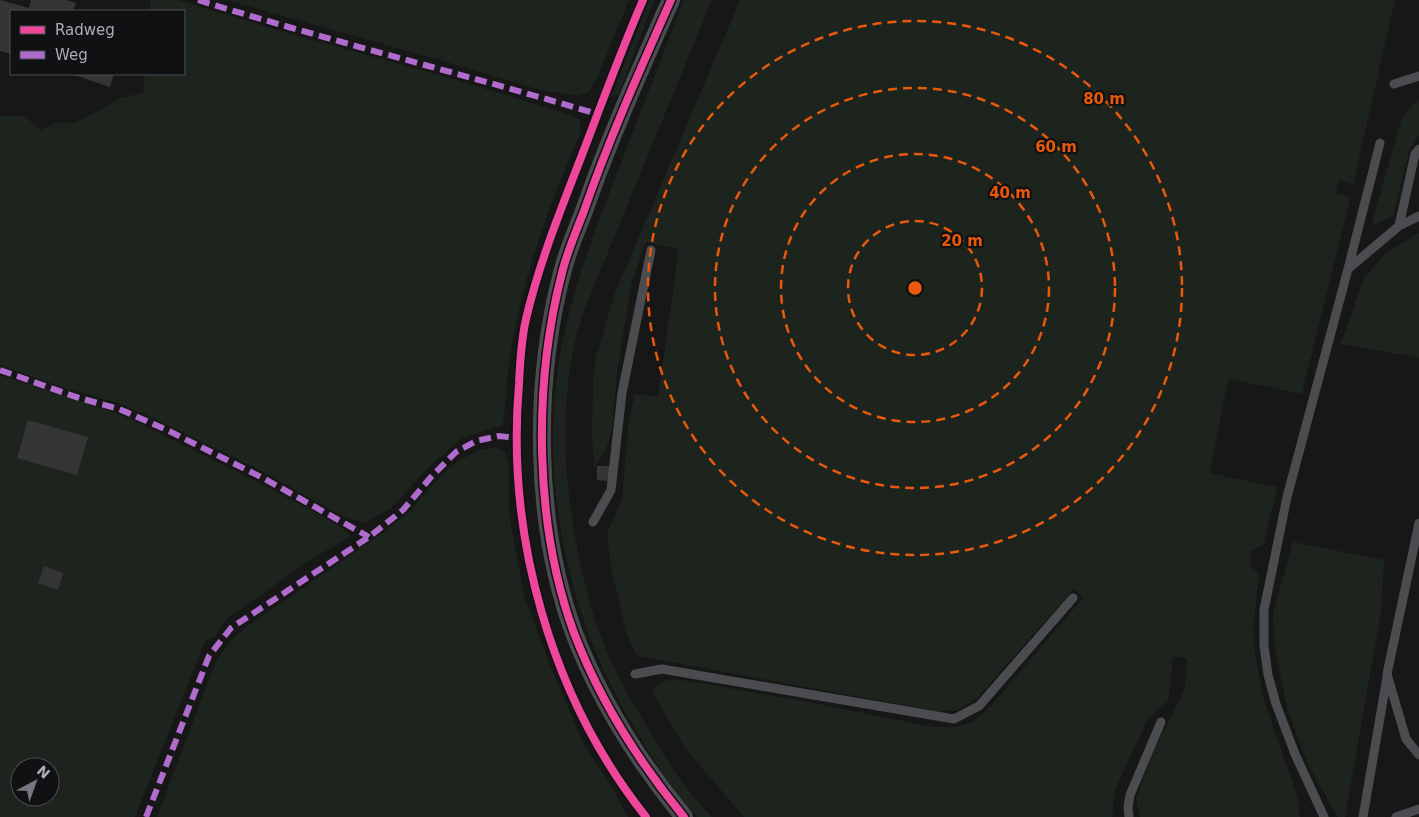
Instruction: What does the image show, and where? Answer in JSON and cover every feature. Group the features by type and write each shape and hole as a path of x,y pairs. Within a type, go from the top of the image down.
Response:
{"street":[{"path":"671,0 617,123 562,271 548,345 543,390 543,434 544,485 548,525 560,583 574,632 616,721 636,755 655,782 684,817"}],"lane":[{"path":"1394,84 1419,76"},
{"path":"1324,817 1295,754 1276,704 1268,675 1264,646 1264,610 1287,497 1380,143"},
{"path":"1399,226 1416,154 1419,149"},
{"path":"1348,269 1399,226 1419,216"},
{"path":"593,522 611,490 622,393 651,250"},
{"path":"1363,817 1387,674 1419,523"},
{"path":"634,674 662,669 954,719 979,706 1073,598"},
{"path":"1387,674 1406,739 1419,755"},
{"path":"1129,817 1130,795 1161,722"},
{"path":"1396,817 1419,809"}],"shaded area":[{"path":"151,0 178,0 457,80 571,115 580,120 581,132 558,186 529,270 510,357 503,425 462,438 430,466 391,508 364,523 340,515 269,475 147,415 118,403 61,387 0,365 0,116 24,116 41,130 55,123 74,123 120,98 143,93 145,75 185,75 185,10 149,10"},
{"path":"226,0 629,0 599,73 589,92 579,96 537,89"},
{"path":"649,0 654,0 619,94 611,97"},
{"path":"684,0 712,0 585,308 574,345 569,373 565,430 571,515 582,571 600,635 623,685 660,749 684,784 712,817 697,817 676,794 636,730 603,669 578,604 569,570 557,501 554,466 553,430 558,366 579,279 598,223"},
{"path":"740,0 1395,0 1353,184 1339,180 1336,193 1350,197 1302,394 1228,379 1210,473 1277,487 1264,544 1251,551 1249,565 1259,573 1253,630 1263,697 1298,798 1300,817 1140,817 1136,798 1155,749 1185,689 1187,658 1173,657 1168,701 1147,720 1115,790 1112,817 744,817 685,748 652,692 661,682 675,679 793,699 933,727 954,727 971,723 990,707 1083,598 1074,589 976,699 958,710 936,711 637,656 627,635 611,567 607,534 622,498 629,419 635,394 658,397 679,249 646,242 632,281 617,372 612,429 606,450 594,468 592,436 593,381 596,357 615,293"},
{"path":"1419,100 1419,135 1409,151 1393,216 1371,226 1402,118 1414,103"},
{"path":"1419,233 1419,358 1341,344 1364,278 1387,252"},
{"path":"0,375 116,413 139,423 318,514 339,526 351,536 305,563 227,619 215,636 205,641 135,817 0,817"},
{"path":"495,447 505,452 509,466 509,513 524,596 552,670 584,745 611,786 628,817 157,817 216,661 230,642 245,628 384,532 411,510 439,478 457,462 477,451"},
{"path":"1293,542 1384,560 1381,612 1345,817 1338,817 1308,765 1287,708 1275,649 1273,613"}],"building":[{"path":"0,0 29,8 31,0 67,0 76,3 73,10 10,10 10,54 0,51"},
{"path":"74,75 114,75 110,87"},
{"path":"28,420 88,437 77,475 17,458"},
{"path":"597,466 609,466 609,481 597,480"},
{"path":"44,566 63,573 58,590 38,583"}],"marked path":[{"path":"198,0 597,114"},
{"path":"0,370 76,397 119,409 165,429 263,478 369,537"},
{"path":"146,817 209,656 231,628 369,537 403,510 431,477 456,452 476,441 499,436 516,438"}],"cycle path":[{"path":"643,0 564,202 532,295 524,327 521,352 517,441 520,499 528,556 542,612 560,667 584,720 612,770 646,817"},
{"path":"671,0 614,131 564,265 546,361 542,454 545,501 551,547 561,591 574,633 596,683 621,730 651,774 684,817"}]}
